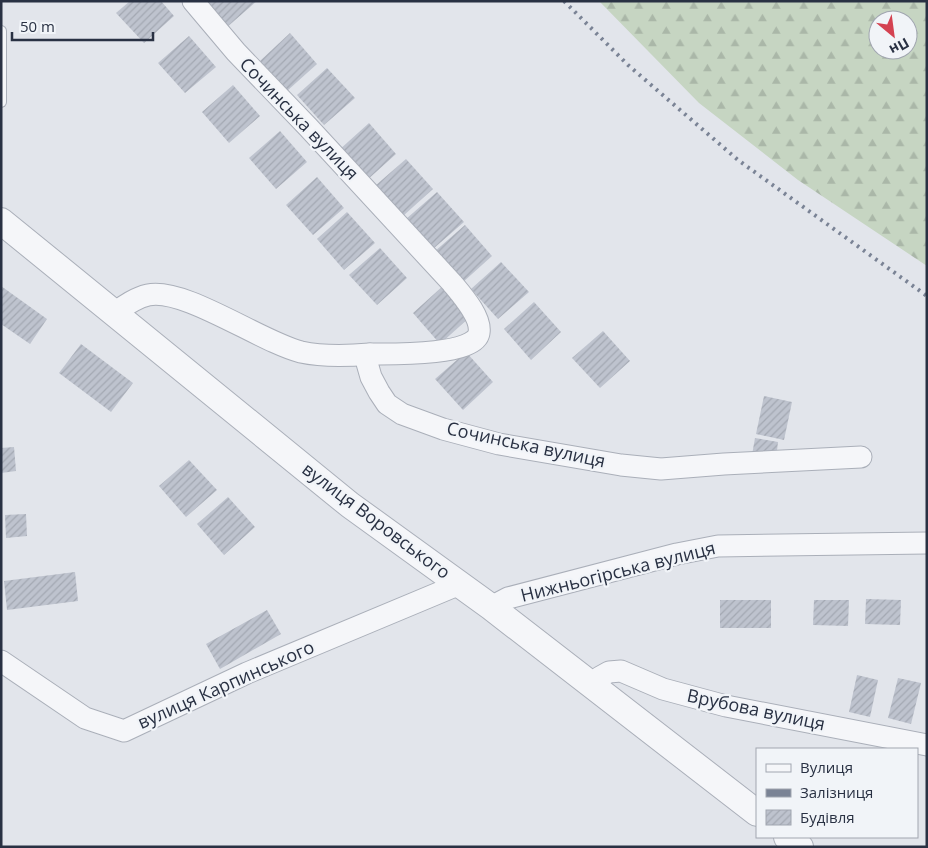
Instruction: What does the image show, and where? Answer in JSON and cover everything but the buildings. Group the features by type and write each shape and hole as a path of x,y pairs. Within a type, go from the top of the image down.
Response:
{"street":[{"name":"Сочинська вулиця","path":"193,1 236,52 308,127 452,283 468,303 479,326 479,334 476,340 467,346 416,353 370,354 367,363 379,392 387,404 402,414 443,429 499,444 660,469 862,457"},
{"name":"вулиця Воровського","path":"1,221 350,505 491,607 756,812"},
{"path":"114,313 131,302 148,295 168,295 186,301 279,344 301,352 332,356 370,354"},
{"name":"Нижньогірська вулиця","path":"491,607 508,598 677,554 718,546 927,543"},
{"name":"вулиця Карпинського","path":"1,661 85,718 124,731 247,673 460,584"},
{"name":"Врубова вулиця","path":"592,684 609,672 621,671 663,689 726,706 927,744"},
{"path":"788,838 800,847"}],"lane":[{"path":"1,31 1,102"}],"green space":[{"path":"599,1 927,1 927,266 798,180 699,103"}],"railway":[{"path":"564,1 628,65 738,160 927,296"}]}
